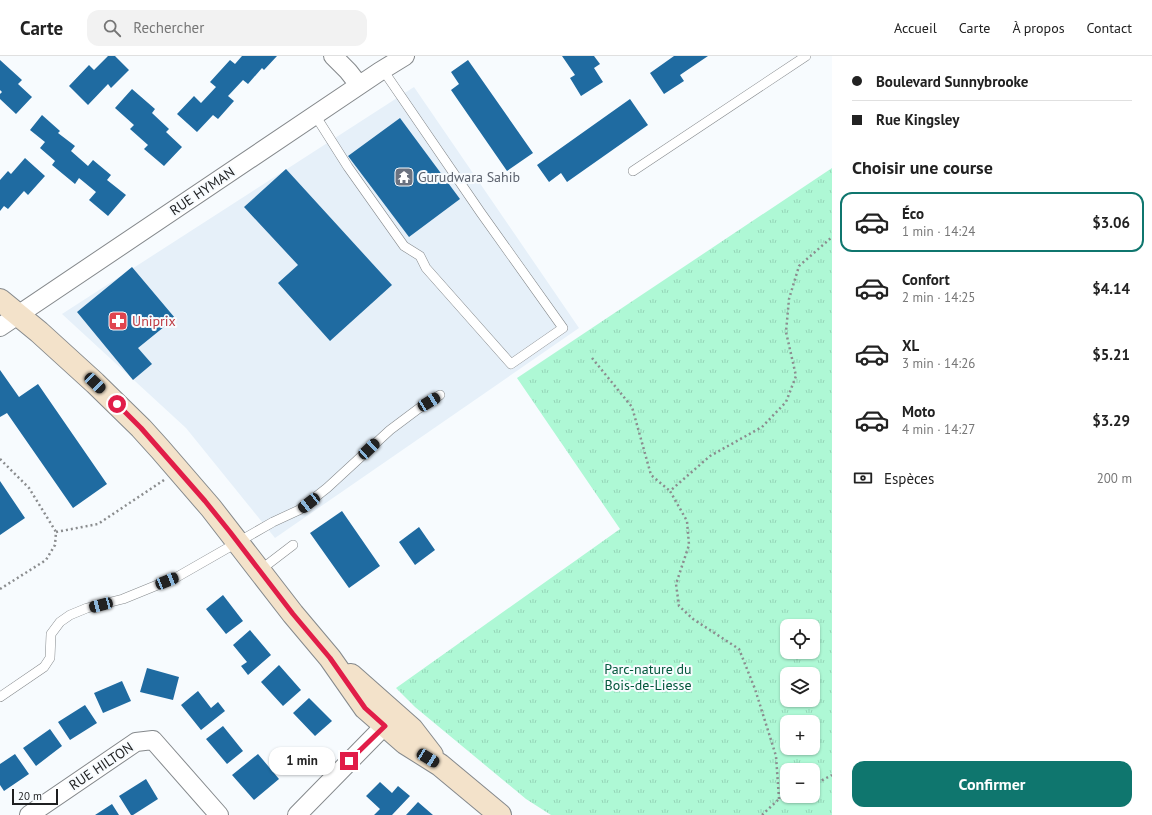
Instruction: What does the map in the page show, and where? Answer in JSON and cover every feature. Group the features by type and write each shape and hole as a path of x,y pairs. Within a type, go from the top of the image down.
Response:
{"street":[{"path":"333,56 359,85"},
{"name":"RUE HYMAN","path":"9,321 359,85 405,56"},
{"path":"0,300 9,321 69,359 141,428 194,488 238,542 293,614 330,658 365,708 390,720 404,743 440,765 500,815"},
{"path":"297,815 390,720"},
{"name":"RUE HILTON","path":"29,815 136,742 153,740 219,815"}],"lane":[{"path":"633,171 806,56"},
{"path":"315,115 348,167 404,246 420,256 426,268 511,364 563,328 481,213 383,70"},
{"path":"0,697 44,667 50,658 51,634 60,622 70,615 87,608 123,599 177,577 273,522 299,510 327,488 390,430 418,409 440,396"},
{"path":"259,571 293,545"}],"path":[{"path":"670,491 710,456 762,427 786,402 796,376 786,332 789,299 799,266 832,237"},
{"path":"592,358 632,407 651,475 670,491 686,521 689,545 676,584 679,606 693,619 739,649 755,690 776,756 779,799 762,815"},
{"path":"0,459 29,488 56,532 56,545 46,560 0,590"},
{"path":"56,532 98,524 164,481"},
{"path":"820,781 832,775"}],"shaded area":[{"path":"414,87 579,328 275,538 186,428 62,314"}],"green space":[{"name":"Parc-nature du Bois-de-Liesse","path":"832,168 832,815 551,815 526,799 415,707 396,688 620,529 517,378"}],"building":[{"path":"108,56 115,56 129,70 111,88 108,84 88,105 69,86 89,65 94,70"},
{"path":"242,56 277,56 264,70 262,68 248,84 243,80 228,96 234,101 218,119 213,115 197,132 177,114 194,96 201,103 216,87 210,82 230,60 235,64"},
{"path":"562,56 594,56 600,64 594,68 603,82 581,96 570,78 575,75"},
{"path":"674,56 708,56 680,75 684,81 664,94 650,73"},
{"path":"0,60 22,80 18,84 32,97 16,114 0,99 0,94 2,92 0,90"},
{"path":"468,60 533,153 507,171 451,90 459,84 451,72"},
{"path":"132,89 155,109 152,113 169,129 166,132 182,147 164,166 144,149 148,145 130,129 134,125 115,108"},
{"path":"630,99 648,125 567,182 561,173 549,182 537,165"},
{"path":"42,115 60,131 58,133 75,146 71,151 88,166 93,160 111,175 107,180 126,195 108,216 89,200 96,192 79,178 75,184 52,165 55,161 40,148 45,142 30,130"},
{"name":"Gurudwara Sahib","path":"400,118 460,199 409,237 348,156"},
{"path":"25,158 45,176 28,195 24,191 8,209 4,206 0,211 0,180 8,171 11,174"},
{"path":"286,169 392,285 330,341 278,283 298,265 244,207"},
{"path":"132,267 175,318 138,348 152,364 133,380 77,312"},
{"path":"0,370 19,397 38,384 107,484 73,508 7,413 0,417"},
{"path":"0,481 25,518 0,535"},
{"path":"342,511 380,566 349,588 310,533"},
{"path":"419,527 435,550 415,565 399,542"},
{"path":"223,595 243,621 226,634 206,609"},
{"path":"250,630 271,655 248,675 241,666 247,662 233,645"},
{"path":"279,665 301,690 283,706 261,682"},
{"path":"147,668 179,677 173,700 140,692"},
{"path":"122,681 131,701 103,713 94,693"},
{"path":"198,691 211,708 218,702 225,711 201,730 181,705"},
{"path":"309,698 332,721 315,736 293,713"},
{"path":"85,705 97,723 70,740 58,722"},
{"path":"223,726 243,751 227,764 206,739"},
{"path":"50,729 62,746 36,766 23,748"},
{"path":"15,754 29,774 4,791 0,785 0,764"},
{"path":"258,754 279,779 254,800 232,775"},
{"path":"146,779 158,799 131,815 119,796"},
{"path":"380,782 392,793 398,786 410,796 392,815 374,815 380,809 366,796"},
{"path":"418,802 433,815 406,815"},
{"path":"112,804 119,815 95,815"}],"place":[{"name":"Gurudwara Sahib","path":"404,177"},
{"name":"Uniprix","path":"118,321"}],"route":[{"path":"117,404 141,428 205,501 278,596 330,658 365,708 385,726 349,761"}]}
